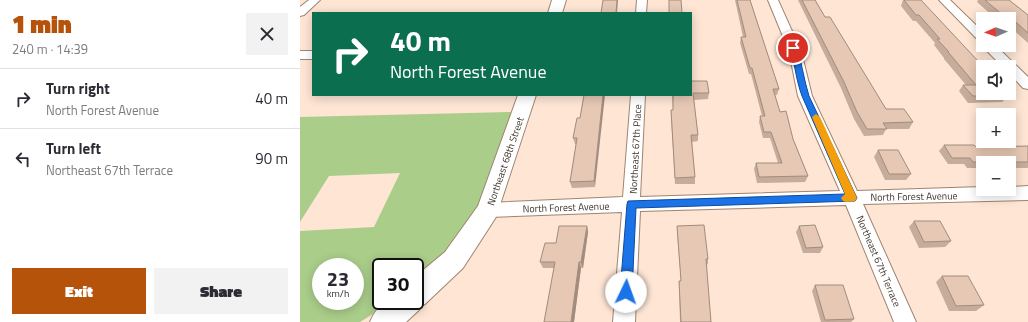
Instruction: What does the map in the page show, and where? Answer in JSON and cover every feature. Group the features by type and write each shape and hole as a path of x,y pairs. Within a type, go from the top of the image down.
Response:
{"street":[{"path":"300,13 315,0"},
{"path":"555,12 559,0"},
{"path":"641,12 642,0"},
{"name":"Northeast 67th Terrace","path":"773,0 797,60 800,80 806,96 852,198 905,322"},
{"path":"944,0 976,32"},
{"path":"995,52 1028,85"},
{"path":"300,55 312,55"},
{"name":"Northeast 68th Street","path":"424,287 454,260 488,210 527,96"},
{"name":"Northeast 67th Place","path":"624,322 638,96"},
{"name":"North Forest Avenue","path":"488,210 632,204 1028,193"}],"green space":[{"path":"513,112 489,183 472,218 442,256 424,271 424,258 372,258 372,310 379,310 360,322 300,322 300,231 374,227 400,173 329,176 300,222 300,117"}],"building":[{"path":"603,0 617,0 616,12 601,12"},
{"path":"669,0 681,0 682,12 669,12"},
{"path":"737,0 750,0 779,89 773,89 780,112 786,111 793,139 808,176 759,177 756,163 782,163 771,132 764,132 760,116 765,116 752,68 750,68 741,37 746,37"},
{"path":"802,0 815,0 825,17 830,17 886,109 904,109 913,122 883,123 887,129 867,129 857,112 844,82"},
{"path":"904,0 921,0 977,60 976,85 937,39 940,39 919,15 916,15"},
{"path":"985,0 1009,0 1028,15 1028,33 1016,22 1016,12 999,12"},
{"path":"692,81 707,81 709,93 693,93 698,135 691,135 695,177 675,178 671,110 673,110 673,96 692,96"},
{"path":"963,85 976,85 976,96 973,96"},
{"path":"584,96 603,96 594,181 570,182 577,138 573,138 577,118 580,118"},
{"path":"944,145 974,145 976,148 1016,148 1016,146 1028,146 1028,162 1016,162 1016,156 976,156 976,162 973,162 970,158 952,158"},
{"path":"878,150 898,150 911,174 889,174"},
{"path":"914,221 940,221 951,241 924,242"},
{"path":"704,225 708,259 706,259 711,322 681,322 679,281 681,281 677,226"},
{"path":"815,225 823,247 806,248 799,226"},
{"path":"559,226 587,226 581,262 579,262 571,322 544,322 555,262 540,262 545,243 556,243"},
{"path":"942,276 968,276 984,305 956,306"},
{"path":"815,285 843,285 854,319 825,320"}],"slow traffic":[{"path":"816,117 852,198 846,198"}],"route":[{"path":"626,292 632,204 852,198 806,96 800,80 797,60 793,48"}]}
